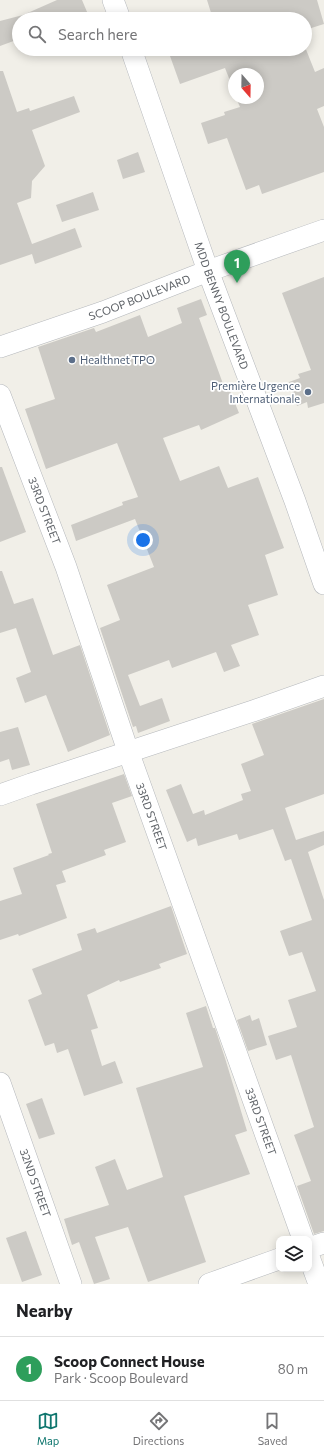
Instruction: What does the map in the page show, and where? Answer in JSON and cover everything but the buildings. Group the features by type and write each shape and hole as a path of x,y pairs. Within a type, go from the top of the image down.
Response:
{"street":[{"path":"113,0 117,12"},
{"name":"MDD BENNY BOULEVARD","path":"133,56 208,271 295,501 324,584"},
{"name":"SCOOP BOULEVARD","path":"0,347 103,312 208,271 324,230"},
{"name":"33RD STREET","path":"0,395 66,567 128,751 302,1236"},
{"path":"0,795 324,686"},
{"name":"32ND STREET","path":"0,1083 71,1284"},
{"path":"312,1247 324,1243"},
{"path":"209,1284 276,1260"},
{"path":"312,1265 319,1284"}],"place":[{"name":"Scoop Connect House","path":"237,283"},
{"name":"Healthnet TPO","path":"72,360"},
{"name":"Première Urgence Internationale","path":"308,392"}]}
